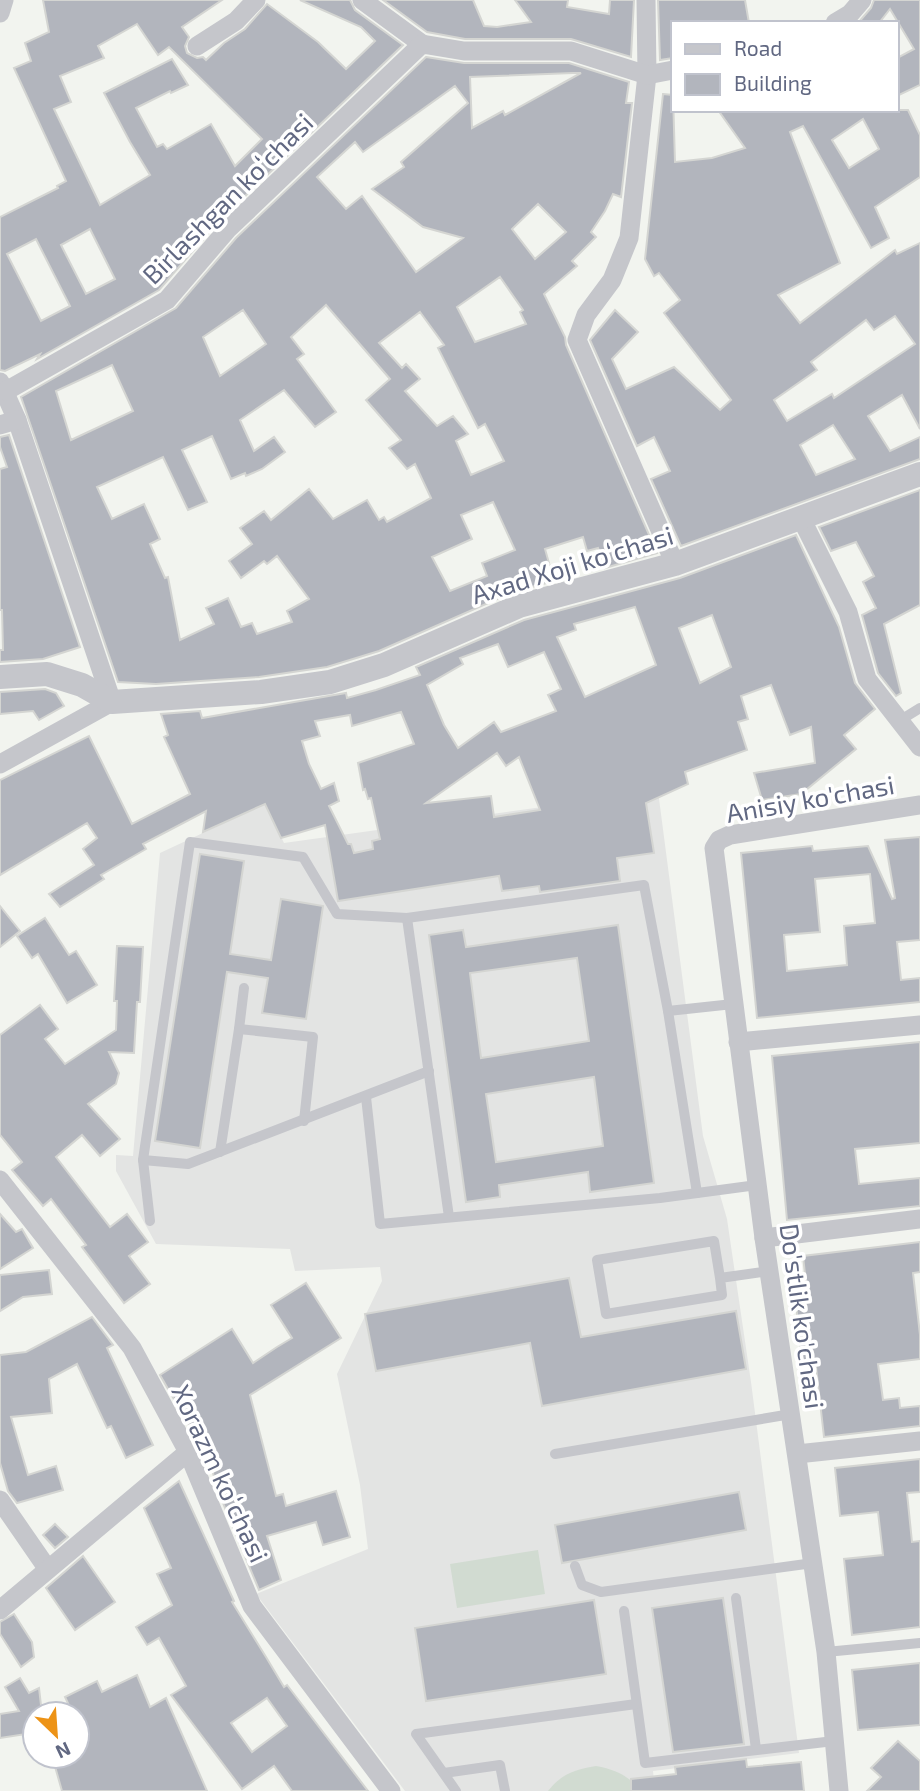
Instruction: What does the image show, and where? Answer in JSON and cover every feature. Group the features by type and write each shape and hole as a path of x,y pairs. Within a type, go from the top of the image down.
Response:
{"street":[{"path":"0,13 4,0"},
{"path":"197,46 236,21 256,0"},
{"path":"362,0 422,44 464,51 571,51 647,75 671,70"},
{"path":"646,0 647,75 629,238 612,279 586,315 577,340 675,564"},
{"path":"838,21 862,0"},
{"name":"Birlashgan koʻchasi","path":"112,702 9,423 3,386 167,300 227,230 422,44"},
{"name":"Axad Xoji koʻchasi","path":"112,702 261,692 330,682 383,666 519,606 675,564 802,520 920,474"},
{"path":"802,520 848,612 867,679 920,747"},
{"path":"0,677 47,674 82,685 112,702"},
{"path":"0,764 112,702"},
{"name":"Anisiy ko'chasi","path":"714,848 719,840 730,835 920,805"},
{"name":"Do'stlik ko'chasi","path":"714,848 764,1238 826,1652 839,1791"},
{"path":"738,1042 920,1025"},
{"name":"Xorazm koʻchasi","path":"0,1180 132,1348 188,1452 252,1606 391,1791"},
{"path":"764,1238 920,1219"},
{"path":"797,1454 920,1441"},
{"path":"0,1610 188,1452"},
{"path":"0,1500 47,1568"}],"lane":[{"path":"899,721 920,708"},
{"path":"150,1221 143,1160 190,842 303,857 337,914 407,918 644,885 668,1011 697,1193"},
{"path":"407,918 449,1217"},
{"path":"220,1152 244,988"},
{"path":"668,1011 733,1004"},
{"path":"239,1029 313,1037 304,1121"},
{"path":"143,1160 188,1164 429,1071"},
{"path":"366,1097 380,1224 757,1185"},
{"path":"714,1241 720,1278 722,1294 606,1314 597,1260 714,1241"},
{"path":"720,1278 769,1271"},
{"path":"555,1454 790,1414"},
{"path":"575,1566 582,1585 601,1592 813,1563"},
{"path":"736,1598 756,1749"},
{"path":"624,1611 645,1763 834,1741"},
{"path":"826,1652 920,1643"},
{"path":"456,1791 416,1734 636,1704"},
{"path":"444,1773 500,1765 505,1791"}],"shaded area":[{"path":"658,791 703,1136 727,1219 751,1382 799,1753 653,1771 655,1791 405,1791 256,1594 368,1549 360,1485 337,1374 382,1281 380,1267 295,1271 290,1249 156,1244 116,1171 116,1155 133,1156 160,853 265,804 284,843"},
{"path":"538,1550 545,1594 457,1608 450,1564"},
{"path":"596,1766 622,1774 642,1791 548,1791 569,1773"}],"building":[{"path":"43,0 222,0 182,27 189,37 185,46 187,53 206,60 224,43 245,29 267,4 318,42 346,69 375,41 361,27 300,0 350,0 355,10 403,45 219,221 159,290 37,359 40,354 5,371 0,370 0,217 58,188 57,186 66,181 14,68 31,61 25,43 49,32","holes":["137,24 158,55 169,47 262,139 235,166 211,124 167,149 163,144 157,147 136,108 188,85 172,59 104,93 150,175 100,205 54,109 71,102 60,76 104,58 98,46","90,229 115,279 86,294 61,245","36,239 70,306 41,321 7,254"]},
{"path":"383,0 473,0 484,26 497,27 531,22 515,0 568,0 567,7 609,14 610,0 634,0 631,57 571,39 465,39 427,32"},
{"path":"658,0 745,0 749,21 671,21 671,58 660,60"},
{"path":"874,0 920,0 920,85 899,95 899,57 914,49 890,9 881,21 860,21"},
{"path":"426,57 464,63 569,63 629,82 626,103 632,103 621,197 613,194 591,232 596,237 572,261 577,266 544,294 657,553 605,568 598,548 587,551 583,537 545,549 554,581 513,592 379,651 327,667 259,677 156,684 118,682 21,397 176,308 236,238","holes":["581,73 505,115 503,111 472,128 470,77","455,86 468,103 401,162 404,167 372,189 423,227 463,238 416,272 362,196 346,209 317,177 355,142 363,152","538,204 566,232 535,259 512,229","500,277 523,310 520,312 526,324 475,342 457,307","326,305 390,379 366,400 401,440 389,448 407,469 415,464 431,498 387,522 384,517 379,520 367,500 333,519 309,489 271,520 264,511 240,528 252,544 229,561 241,578 264,561 267,564 277,556 309,599 287,611 292,622 257,634 252,623 241,627 228,598 206,608 214,624 180,640 168,577 165,578 150,544 160,539 144,504 112,519 97,487 163,457 188,510 207,502 182,450 212,436 231,479 262,469 285,452 274,437 254,451 240,420 284,390 315,427 336,412 297,359 304,354 291,337","243,310 266,344 220,376 203,337","420,312 444,345 438,348 478,428 485,424 504,461 471,475 456,441 468,434 453,416 437,426 405,391 420,379 406,364 402,368 379,343","112,365 133,411 71,440 56,391","493,502 515,550 482,563 487,576 450,591 432,557 472,539 461,515"]},
{"path":"663,94 671,95 675,162 712,158 745,148 719,112 908,110 920,135 920,177 875,207 889,238 871,248 803,126 790,132 840,263 778,295 800,323 895,250 897,254 920,243 920,429 902,395 868,416 890,451 920,437 920,459 681,546 651,479 670,471 654,437 637,446 590,340 615,310 638,332 612,359 626,389 674,367 720,410 731,400 664,313 680,300 659,273 654,276 645,259","holes":["863,119 879,149 849,168 832,140","895,316 915,344 834,398 832,394 787,421 774,400 817,370 811,362 866,320 874,330","833,425 855,459 816,475 800,445"]},
{"path":"9,435 80,647 43,659 0,662 0,650 3,650 0,610 0,469 7,467 0,447 0,437"},
{"path":"920,490 920,605 884,624 901,693 896,696 878,673 862,615 876,608 863,582 874,576 856,542 831,551 819,527"},
{"path":"796,535 839,627 855,683 875,709 844,735 856,749 801,794 762,800 754,773 815,763 811,727 790,735 771,685 741,696 748,719 738,722 747,750 685,772 688,784 646,803 654,853 617,858 620,881 540,892 539,886 502,891 499,876 338,901 325,825 281,838 265,804 203,832 206,811 143,844 146,849 101,875 104,879 60,907 49,894 94,865 83,849 97,838 87,823 0,875 0,780 89,736 132,824 190,794 164,737 168,735 161,714 200,711 202,718 346,693 347,698 420,675 416,667 524,620 680,578","holes":["635,607 656,665 585,697 557,637 576,630 574,624","712,615 731,667 700,683 679,628","498,644 508,667 544,652 561,689 548,695 556,711 501,732 494,722 458,748 444,725 427,685 463,664 460,658","401,712 414,744 358,763 363,790 365,789 368,799 371,798 380,839 372,841 373,849 354,853 329,806 339,801 334,783 321,789 302,741 320,736 315,721 350,715 352,726","497,753 506,766 519,757 540,810 494,817 491,796 426,803"]},
{"path":"45,689 56,693 64,706 39,720 33,711 0,714 0,692"},
{"path":"920,837 920,940 897,942 901,980 920,978 920,1002 757,1018 741,853 812,846 813,851 868,846 892,899 895,898 885,840","holes":["870,874 875,923 844,926 847,965 787,971 784,935 820,932 815,879"]},
{"path":"200,854 244,861 230,954 271,960 281,899 323,906 306,1019 262,1013 268,978 227,972 200,1148 155,1141"},
{"path":"0,906 20,931 0,947"},
{"path":"45,918 69,955 76,951 97,985 67,1003 38,954 32,958 17,936"},
{"path":"618,925 654,1183 590,1192 588,1172 499,1185 500,1197 466,1202 429,935 463,930 466,947","holes":["577,958 589,1041 481,1058 470,973","594,1077 603,1146 496,1162 486,1094"]},
{"path":"117,946 143,947 134,1053 109,1052 119,1073 116,1084 88,1104 120,1139 100,1156 82,1135 56,1157 110,1227 127,1214 148,1242 129,1256 150,1284 124,1303 82,1247 86,1245 51,1199 43,1206 12,1170 22,1162 0,1135 0,1035 40,1005 58,1029 45,1039 65,1064 116,1030 117,1001 114,1001"},
{"path":"920,1042 920,1143 855,1149 859,1184 920,1178 920,1206 787,1220 772,1056"},
{"path":"0,1214 16,1232 22,1229 33,1248 0,1269"},
{"path":"920,1242 920,1272 913,1273 920,1359 878,1364 883,1400 899,1398 900,1408 920,1406 920,1426 824,1437 816,1367 802,1368 796,1303 808,1301 803,1256"},
{"path":"49,1270 52,1294 23,1297 0,1311 0,1275"},
{"path":"569,1278 581,1337 736,1311 746,1369 542,1406 530,1343 376,1371 365,1314"},
{"path":"306,1283 341,1338 250,1395 276,1496 283,1494 286,1506 336,1491 350,1537 323,1545 316,1522 267,1536 281,1580 259,1590 218,1491 200,1427 193,1432 160,1375 232,1329 253,1363 292,1338 271,1305"},
{"path":"92,1317 113,1345 107,1348 153,1445 126,1458 111,1426 107,1428 77,1364 49,1379 52,1413 11,1417 28,1475 56,1466 63,1490 17,1503 8,1491 0,1463 0,1355 26,1352"},
{"path":"920,1459 920,1492 907,1493 912,1542 920,1541 920,1627 852,1635 844,1559 883,1555 878,1512 840,1516 835,1468"},
{"path":"179,1481 234,1601 232,1602 284,1687 287,1685 368,1791 292,1791 274,1766 242,1789 171,1695 186,1686 159,1638 147,1645 136,1627 172,1605 157,1574 171,1568 144,1508","holes":["267,1698 287,1726 252,1752 231,1723"]},
{"path":"739,1492 746,1530 562,1563 555,1525"},
{"path":"55,1524 68,1537 55,1548 43,1535"},
{"path":"83,1556 115,1602 75,1630 46,1588"},
{"path":"723,1598 744,1744 673,1752 652,1608"},
{"path":"594,1600 606,1674 426,1701 415,1628"},
{"path":"14,1614 32,1642 34,1657 21,1667 0,1634 0,1622"},
{"path":"920,1663 920,1725 858,1730 852,1670"},
{"path":"137,1675 150,1707 166,1698 207,1791 62,1791 56,1770 91,1770 91,1700 66,1700 65,1697 97,1681 102,1692"},
{"path":"20,1678 29,1693 39,1688 40,1700 21,1700 21,1735 0,1738 0,1714 19,1711 5,1687"},
{"path":"898,1741 920,1761 920,1791 867,1791 881,1777 871,1768"},
{"path":"746,1759 747,1767 801,1762 804,1791 631,1791 631,1779 676,1774 675,1767"}]}
